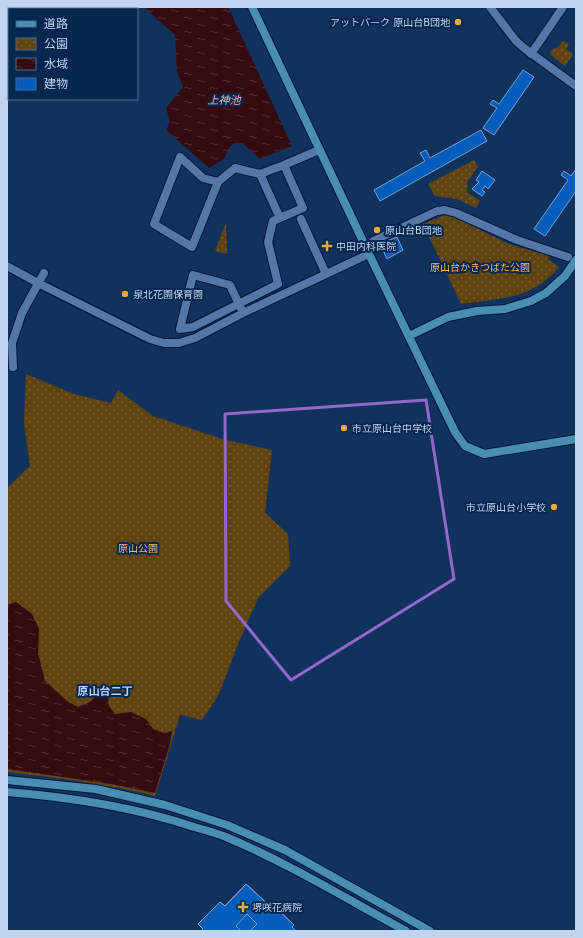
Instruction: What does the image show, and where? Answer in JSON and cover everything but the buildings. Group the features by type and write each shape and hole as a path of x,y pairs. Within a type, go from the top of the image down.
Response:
{"street":[{"path":"252,7 368,254 455,432 466,446 484,454 576,438"},
{"path":"490,7 516,40 531,54 576,86"},
{"path":"531,54 563,7"},
{"path":"218,182 203,178 180,157 154,224 192,247 218,182 235,168 260,174 319,150"},
{"path":"243,313 239,305 230,285 193,275 180,329 193,327 239,305 278,284 268,242 273,221 303,208 284,165"},
{"path":"260,174 280,218"},
{"path":"374,241 437,211 444,210 456,213 517,240 572,258 565,276 546,293 531,301 505,309 477,311 448,317 409,336"},
{"path":"301,219 326,274"},
{"path":"7,266 38,284 150,338 164,343 179,343 195,338 243,313 368,254"},
{"path":"13,367 12,343 22,313 44,273"},
{"path":"7,780 96,789 165,805 227,826 285,850 430,931"},
{"path":"7,792 37,794 92,802 163,816 225,837 279,862 406,931"}],"highlighted area":[{"path":"426,400 454,579 291,680 226,601 225,414"}],"green space":[{"path":"563,41 569,44 566,49 573,54 565,66 551,55 550,51 558,47"},
{"path":"474,160 478,167 467,182 467,192 480,201 476,208 457,199 435,196 428,184"},
{"name":"原山台かきつばた公園","path":"447,214 509,244 549,256 548,259 559,267 549,278 526,292 514,296 461,304 423,224"},
{"path":"226,222 227,254 215,251"},
{"name":"原山公園","path":"26,374 74,394 111,403 118,390 153,416 222,439 272,450 265,513 288,534 290,566 258,598 238,644 219,694 202,720 180,715 155,796 63,779 7,772 7,488 30,466 24,423"}],"water":[{"name":"上神池","path":"146,7 228,7 292,146 260,159 242,143 234,143 229,148 224,159 209,168 166,130 170,122 166,108 183,87 177,72 175,35 148,11"},
{"path":"16,602 32,614 39,629 38,653 45,681 67,701 78,707 90,702 99,693 108,697 109,706 115,714 131,712 146,719 153,729 166,733 172,731 170,744 155,793 111,784 7,769 7,605"}],"place":[{"name":"アットパーク 原山台B団地","path":"458,22"},
{"name":"原山台B団地","path":"377,230"},
{"name":"中田内科医院","path":"327,246"},
{"name":"泉北花園保育園","path":"125,294"},
{"name":"市立原山台中学校","path":"344,428"},
{"name":"市立原山台小学校","path":"554,507"},
{"name":"堺咲花病院","path":"243,907"}],"district":[{"name":"原山台二丁","path":"105,691"}]}
